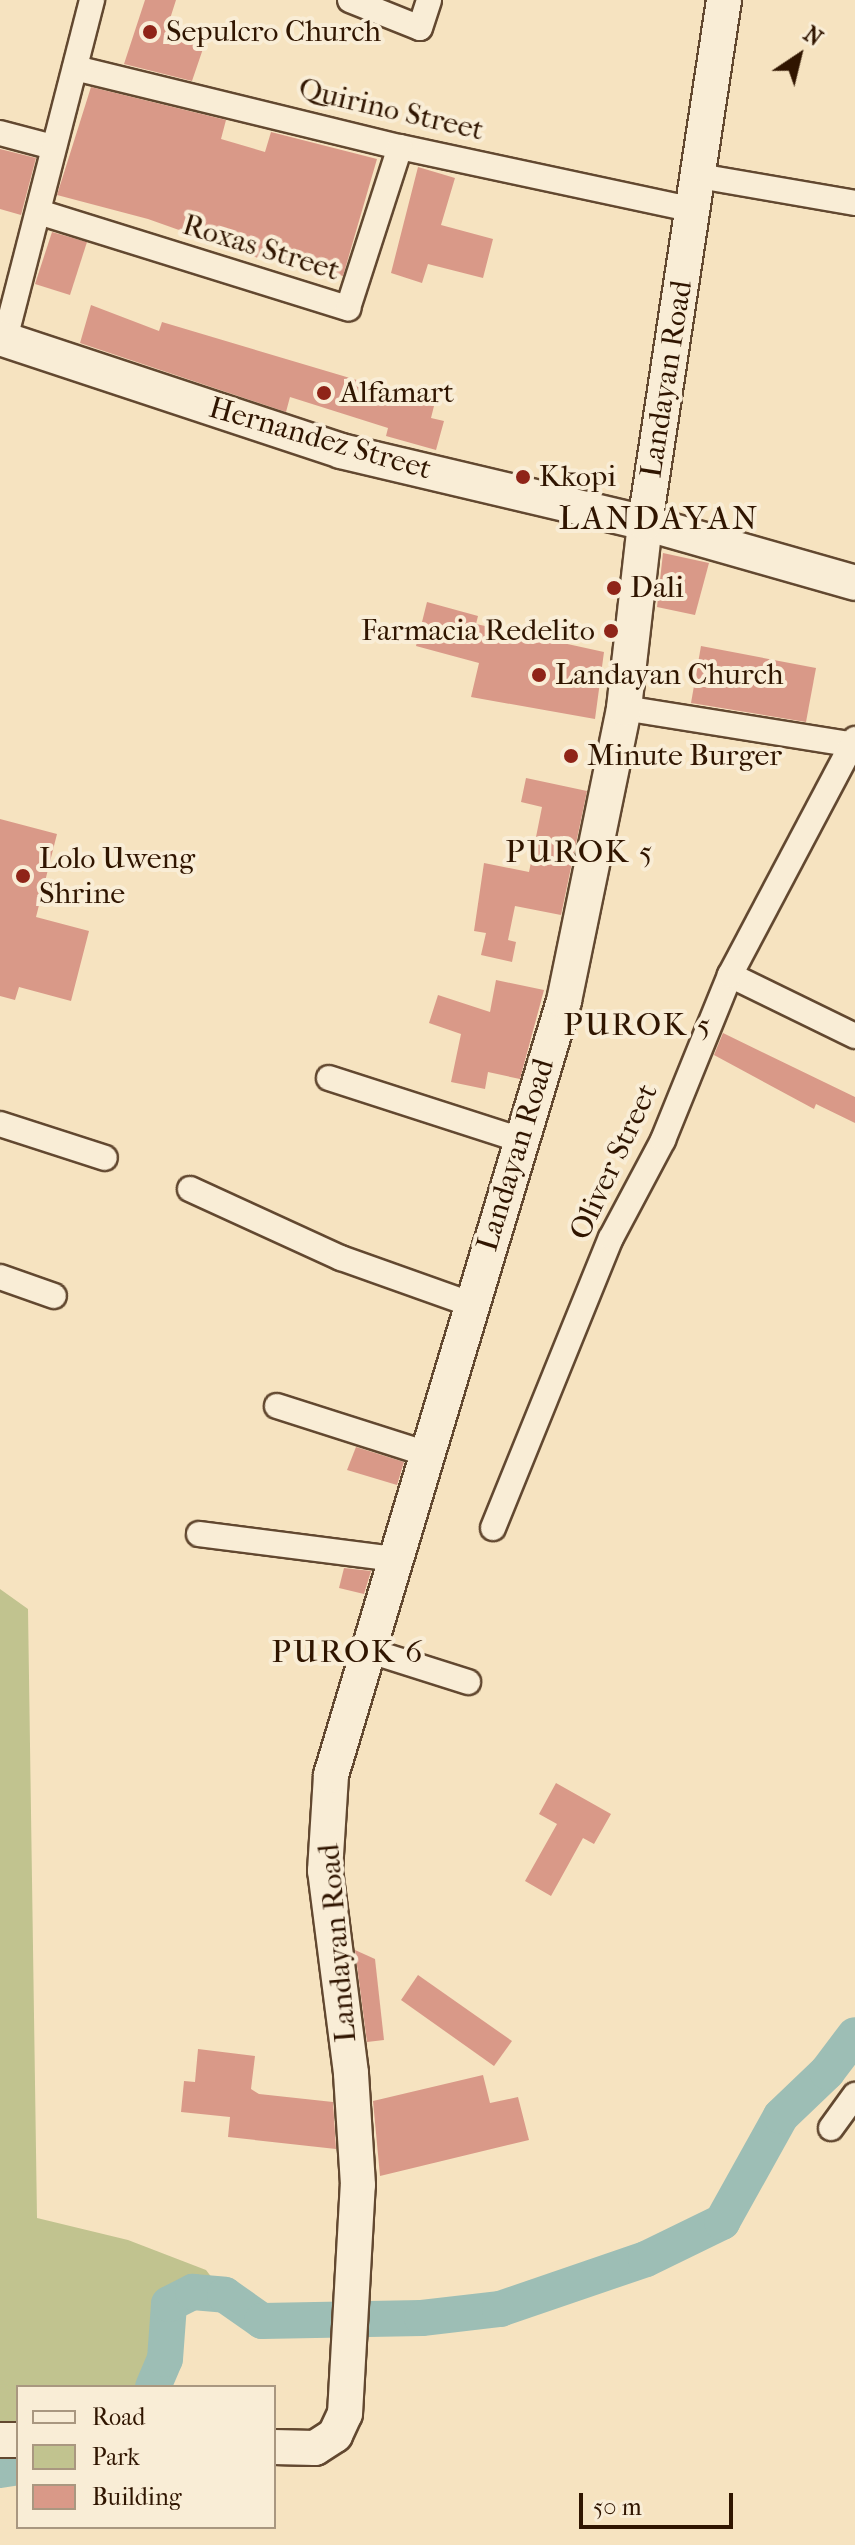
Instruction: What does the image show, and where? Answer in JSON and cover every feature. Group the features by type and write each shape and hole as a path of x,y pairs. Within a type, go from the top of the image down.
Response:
{"street":[{"path":"2,338 39,212 92,0"},
{"path":"350,0 420,28 429,0"},
{"name":"Landayan Road","path":"276,2447 315,2448 335,2435 345,2414 358,2185 351,2073 325,1871 331,1775 424,1453 564,1001 624,708 645,523 724,0"},
{"name":"Quirino Street","path":"75,68 400,147 694,210"},
{"path":"0,133 53,147"},
{"name":"Roxas Street","path":"39,212 348,308 400,147"},
{"path":"699,176 855,203"},
{"name":"Hernandez Street","path":"2,338 341,451 645,523 855,583"},
{"path":"624,708 853,741"},
{"name":"Oliver Street","path":"493,1528 611,1238 663,1140 730,975 853,741"},
{"path":"730,975 855,1036"},
{"path":"329,1078 521,1140"},
{"path":"0,1124 105,1158"},
{"path":"190,1189 341,1258 470,1304"},
{"path":"0,1277 54,1296"},
{"path":"277,1406 424,1453"},
{"path":"199,1534 393,1559"},
{"path":"367,1650 468,1682"},
{"path":"831,2128 855,2095"}],"green space":[{"path":"0,1589 28,1609 37,2218 128,2240 206,2270 225,2295 193,2292 169,2304 164,2323 165,2359 154,2385 16,2385 16,2467 0,2470"}],"building":[{"path":"145,0 176,0 168,25 207,37 192,81 124,64"},
{"path":"91,87 226,120 221,139 265,152 271,132 377,159 343,276 260,253 258,258 148,219 57,195"},
{"path":"0,149 36,158 21,215 0,209"},
{"path":"418,167 455,178 441,225 493,239 483,278 428,264 422,283 391,273"},
{"path":"52,232 87,242 70,295 35,284"},
{"path":"91,305 159,331 162,322 397,392 436,398 431,418 444,421 436,450 386,436 388,428 290,397 286,412 80,343"},
{"path":"663,553 709,563 695,615 657,607"},
{"name":"Landayan Church","path":"427,602 478,616 476,624 604,652 595,719 471,697 479,663 416,646"},
{"path":"701,646 816,668 806,722 691,703"},
{"path":"526,778 587,791 561,915 515,906 508,940 516,942 512,962 481,955 486,933 474,931 484,863 529,872 542,807 521,802"},
{"name":"Lolo Uweng Shrine","path":"0,819 57,834 36,917 89,931 71,1001 19,987 15,1000 0,996"},
{"path":"496,980 544,990 520,1079 488,1072 485,1089 451,1082 461,1034 429,1023 438,995 490,1012"},
{"path":"723,1033 855,1097 855,1123 816,1104 814,1109 714,1055"},
{"path":"356,1447 404,1462 397,1485 347,1470"},
{"path":"344,1568 371,1571 364,1594 339,1588"},
{"path":"556,1783 611,1814 594,1844 583,1838 551,1896 525,1881 557,1824 539,1814"},
{"path":"355,1950 375,1959 384,2040 367,2042"},
{"path":"418,1975 512,2041 494,2066 401,2000"},
{"path":"198,2049 255,2056 251,2089 259,2094 333,2102 336,2149 228,2137 230,2117 181,2112 184,2081 195,2082"},
{"path":"483,2075 490,2103 518,2097 529,2140 380,2176 373,2101"}],"waterway":[{"path":"154,2385 165,2359 169,2304 193,2292 225,2295 262,2321 422,2318 500,2309 646,2259 722,2222 781,2116 827,2072 855,2035"},
{"path":"0,2470 16,2467"}],"place":[{"name":"Sepulcro Church","path":"150,32"},
{"name":"Alfamart","path":"324,393"},
{"name":"Kkopi","path":"523,477"},
{"name":"Dali","path":"614,588"},
{"name":"Farmacia Redelito","path":"611,631"},
{"name":"Landayan Church","path":"539,675"},
{"name":"Minute Burger","path":"571,756"},
{"name":"Lolo Uweng Shrine","path":"23,876"}],"district":[{"name":"LANDAYAN","path":"659,519"},
{"name":"PUROK 5","path":"580,852"},
{"name":"PUROK 5","path":"638,1025"},
{"name":"PUROK 6","path":"348,1652"}]}
